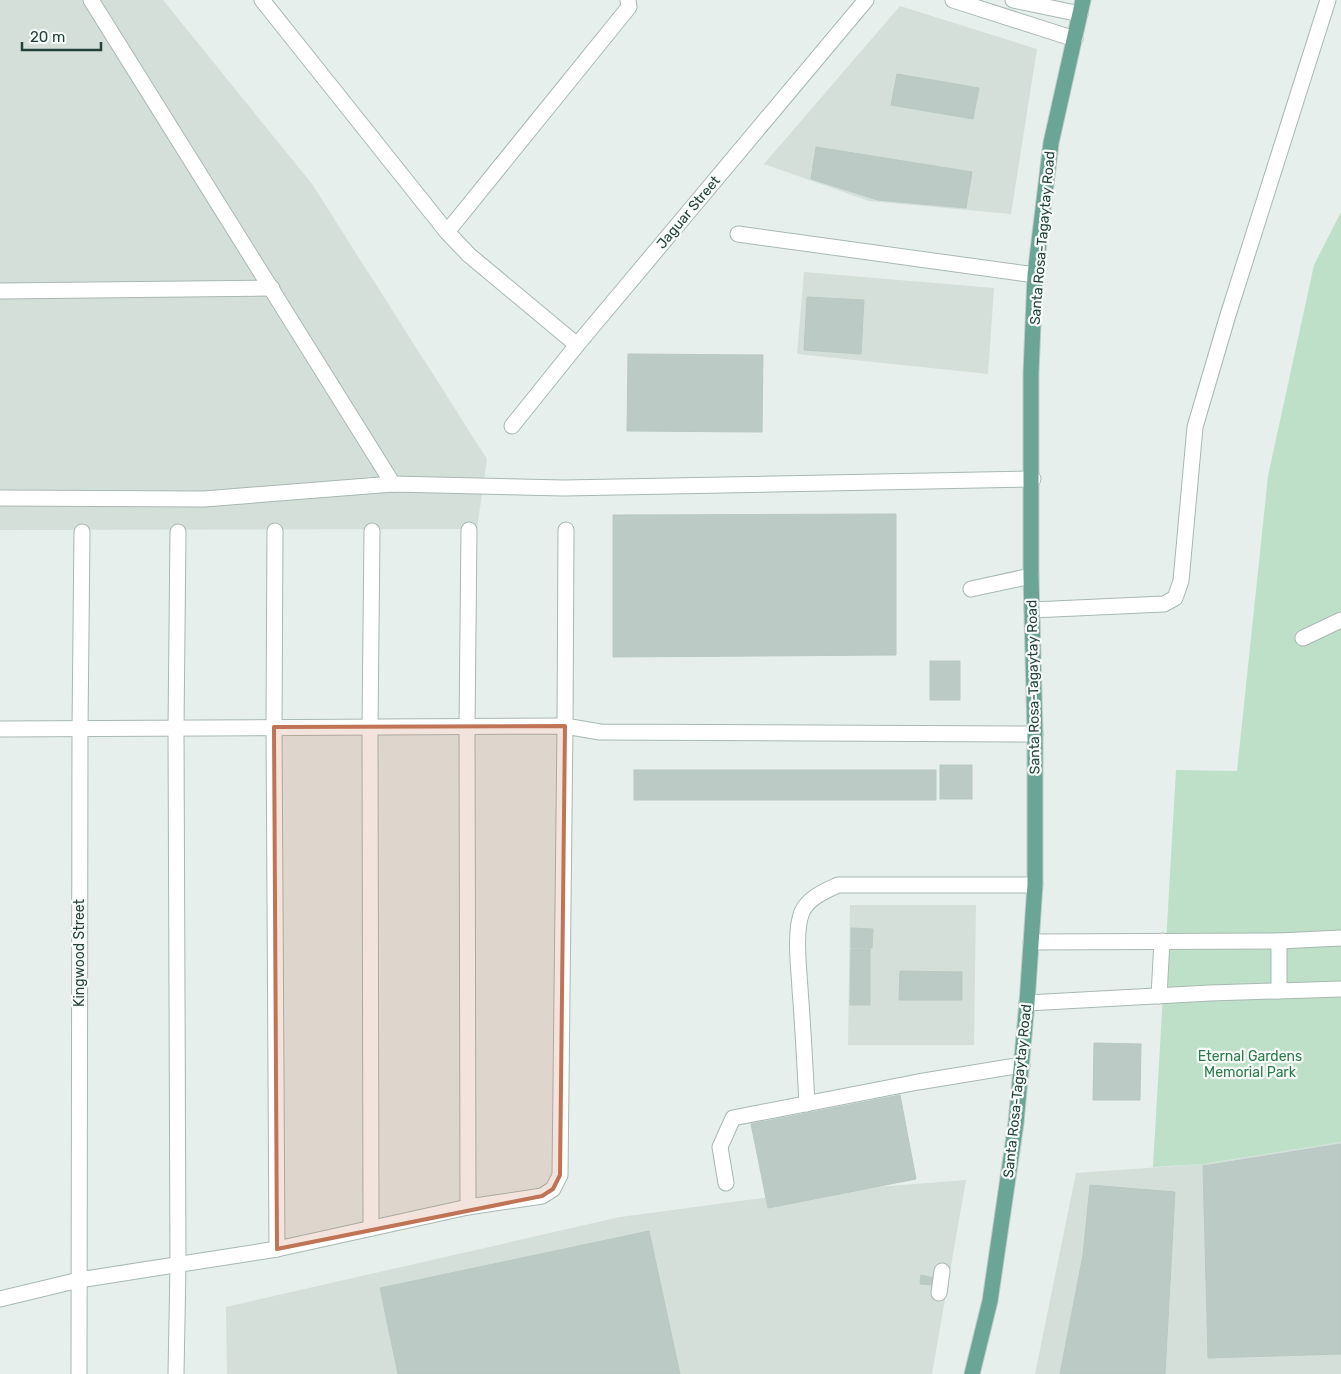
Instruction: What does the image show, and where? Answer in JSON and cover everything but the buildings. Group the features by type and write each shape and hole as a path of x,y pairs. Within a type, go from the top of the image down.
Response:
{"main road":[{"name":"Santa Rosa-Tagaytay Road","path":"972,1374 990,1301 996,1263 1016,1123 1027,1003 1035,884 1035,734 1031,576 1031,373 1036,275 1051,143 1081,7"}],"street":[{"path":"91,0 393,484"},
{"path":"262,0 447,232 469,255 577,345"},
{"path":"447,232 628,7 628,0"},
{"name":"Jaguar Street","path":"512,426 577,345 866,0"},
{"path":"953,0 1075,39"},
{"path":"1013,0 1081,7"},
{"path":"1032,610 1164,604 1175,598 1181,581 1195,427 1228,315 1328,0"},
{"path":"738,234 1036,275"},
{"path":"0,291 272,288"},
{"path":"0,498 204,499 393,484 564,488 1032,479"},
{"path":"468,1208 467,726 469,530"},
{"path":"0,1299 79,1280 277,1249 468,1208 542,1196 553,1189 560,1175 566,530"},
{"path":"275,531 274,727 277,1249"},
{"path":"371,1228 370,727 372,531"},
{"name":"Kingwood Street","path":"79,1374 82,532"},
{"path":"176,1374 178,1265 176,728 178,532"},
{"path":"971,589 1031,576"},
{"path":"1303,638 1341,620"},
{"path":"0,729 565,726 600,732 1035,734"},
{"path":"807,1104 798,951 800,923 802,913 807,904 825,891 838,885 1035,884"},
{"path":"1031,942 1279,941 1341,938"},
{"path":"1159,996 1162,941"},
{"path":"1279,941 1279,991"},
{"path":"1027,1003 1341,989"},
{"path":"726,1183 720,1147 733,1118 918,1082 1022,1065"},
{"path":"939,1293 942,1271"}],"highlighted area":[{"path":"565,726 560,1175 553,1189 542,1196 277,1249 274,727"}],"shaded area":[{"path":"0,0 163,0 312,184 487,459 477,529 0,530"},
{"path":"900,6 1037,49 1011,214 869,201 764,164"},
{"path":"804,272 994,288 988,374 797,354"},
{"path":"850,905 976,905 974,1045 848,1045"},
{"path":"1341,1142 1341,1374 1035,1374 1076,1173 1203,1164"},
{"path":"966,1180 932,1374 227,1374 226,1307 620,1217 799,1193"}],"green space":[{"name":"Eternal Gardens Memorial Park","path":"1341,212 1341,1142 1203,1164 1153,1167 1176,770 1237,771 1268,476 1314,265"}]}
